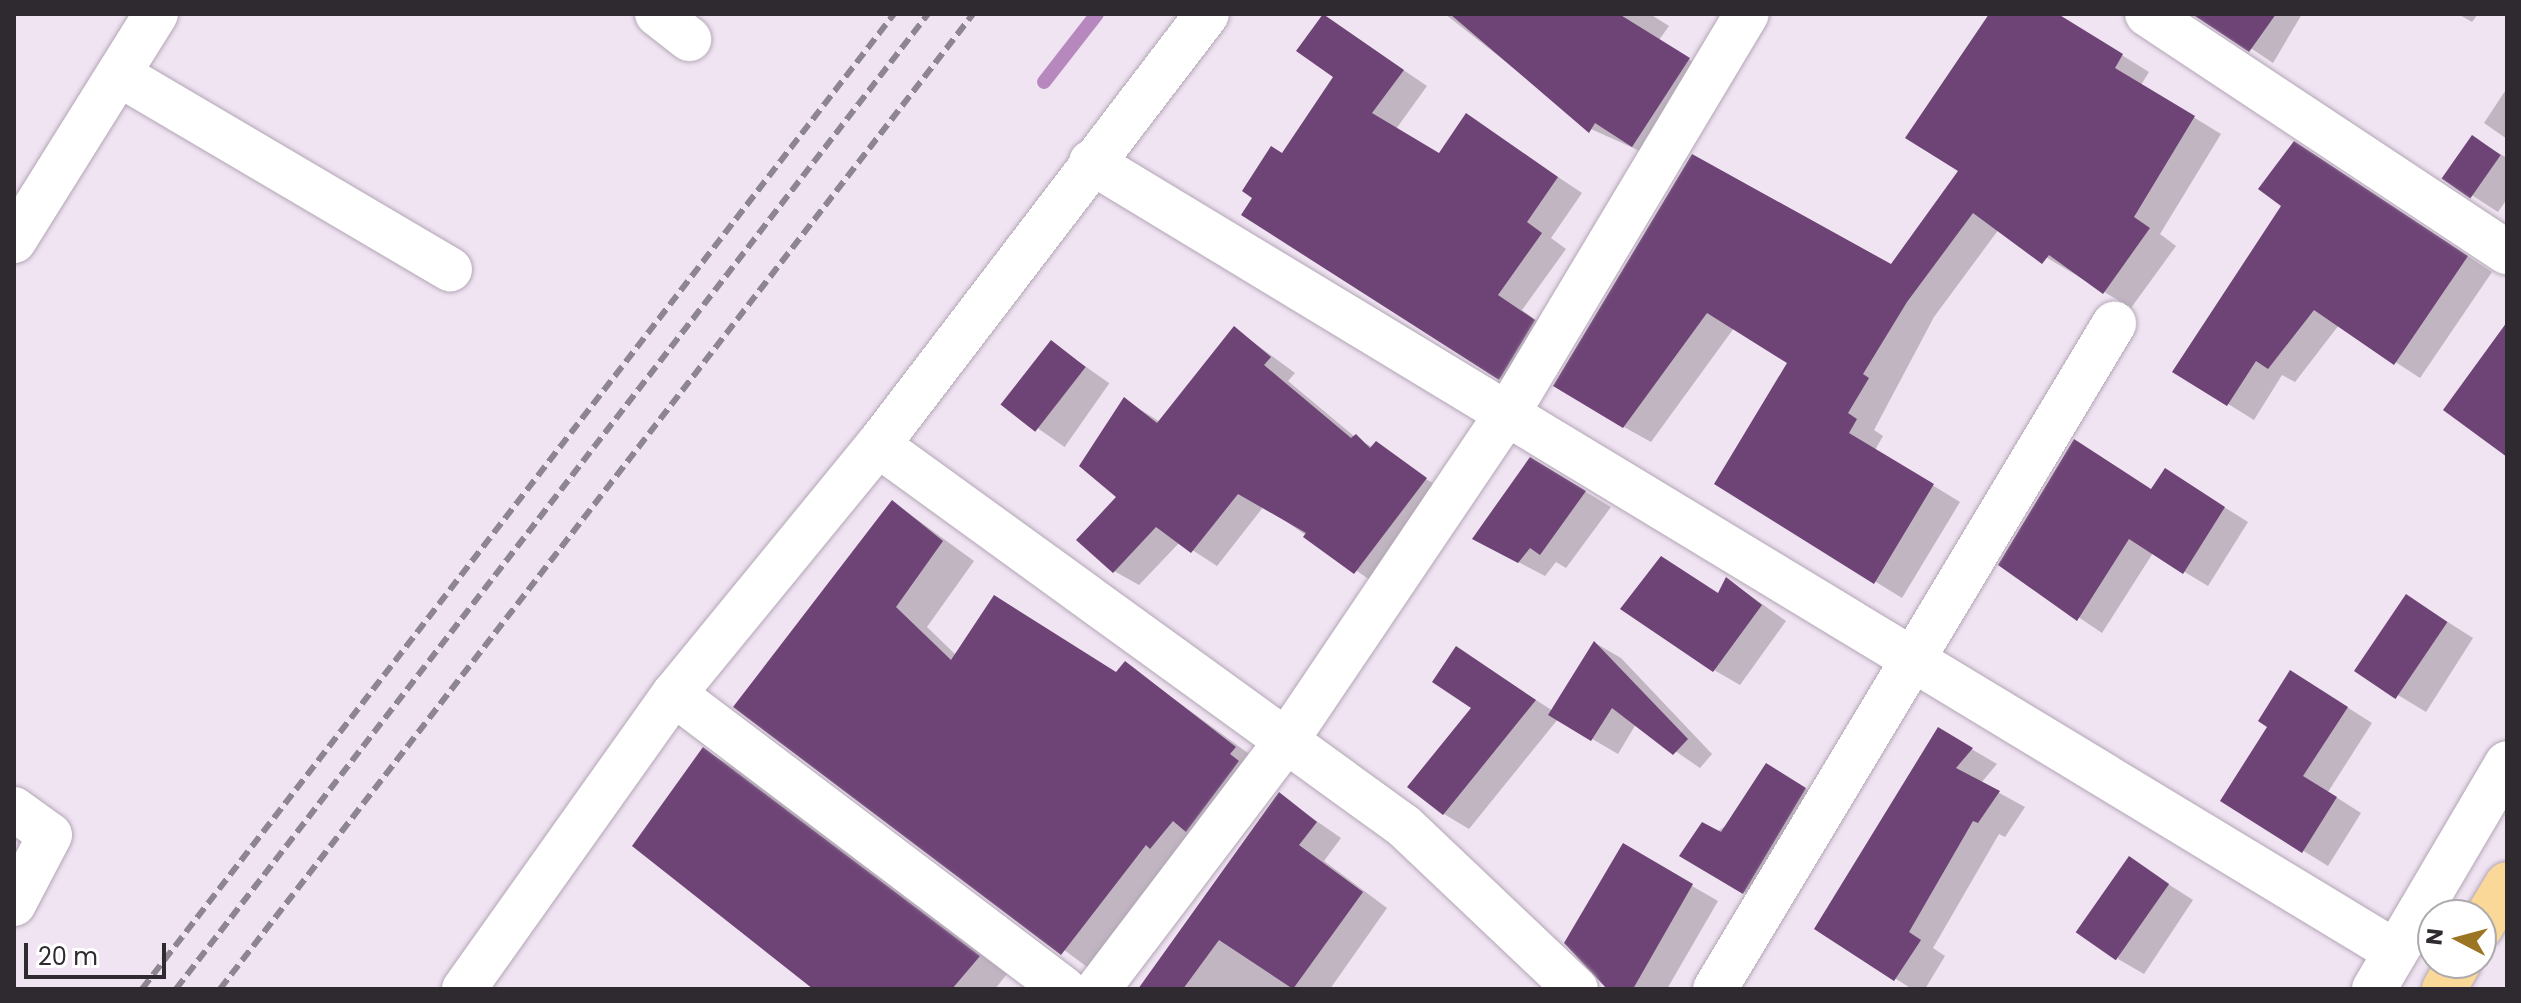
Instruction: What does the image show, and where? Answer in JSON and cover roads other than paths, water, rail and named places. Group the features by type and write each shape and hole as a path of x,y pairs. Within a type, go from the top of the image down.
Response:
{"street":[{"path":"14,241 156,14"},
{"path":"464,989 674,694 878,445 1091,162 1207,14"},
{"path":"1098,989 1286,741 1509,411 1747,14"},
{"path":"2147,14 2507,252"},
{"path":"120,75 450,269"},
{"path":"1091,162 1914,656 2396,952"},
{"path":"1715,989 2114,324"},
{"path":"878,445 1416,836 1576,989"},
{"path":"674,694 1064,989"},
{"path":"2374,989 2507,763"},
{"path":"14,809 50,835 14,904"}],"waterway":[{"path":"1044,82 1097,14"}],"railway":[{"path":"142,989 894,14"},
{"path":"176,989 928,14"},
{"path":"220,989 973,14"}]}
